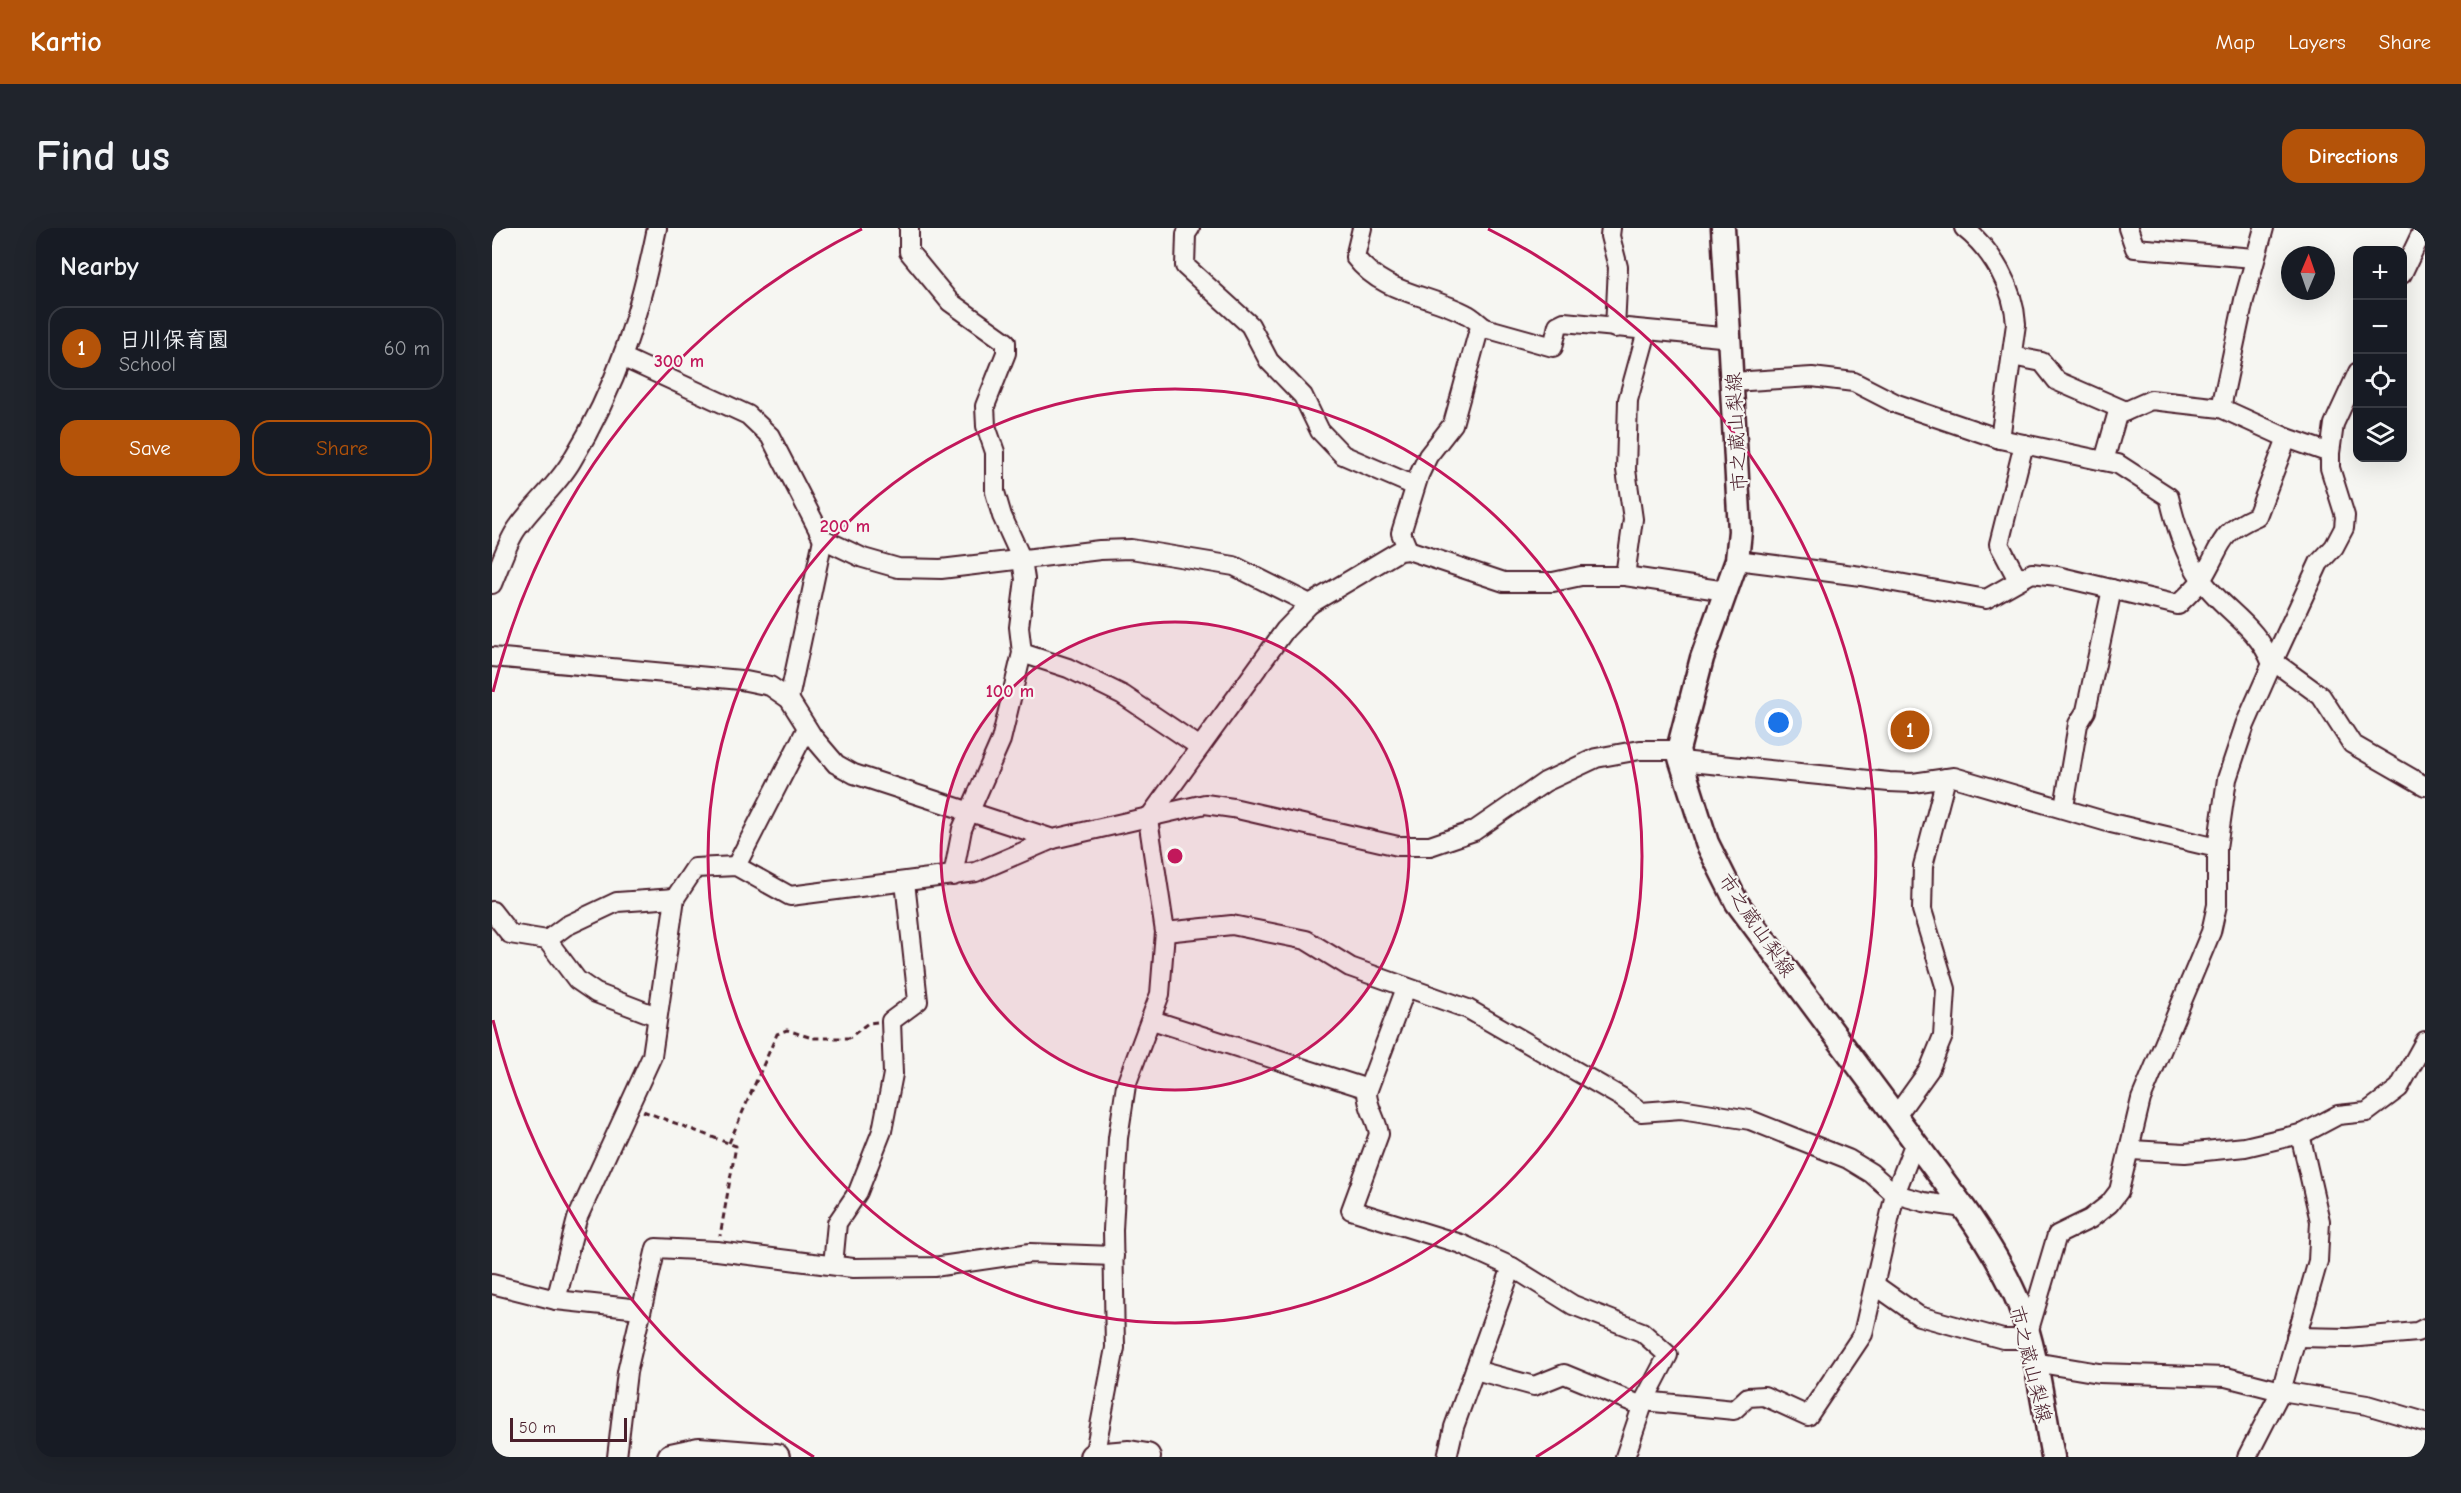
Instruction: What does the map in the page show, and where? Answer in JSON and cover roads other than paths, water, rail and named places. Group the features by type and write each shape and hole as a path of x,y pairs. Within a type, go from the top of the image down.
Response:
{"highway":[{"path":"671,1457 699,1451 776,1457"},
{"path":"1094,1457 1128,1454 1147,1457"}],"main road":[{"name":"市之蔵山梨線","path":"1723,228 1731,338 1740,531 1737,560 1702,658 1680,756 1707,843 1727,886 1761,936 1964,1208 2008,1280 2029,1336 2053,1457"}],"street":[{"path":"492,584 516,530 569,466 592,427 624,358 647,277 657,228"},
{"path":"909,228 909,252 950,302 1006,342 1006,353 985,406 986,426 995,452 995,492 1002,516 1022,560 1025,579 1019,627 1022,653 1001,740 968,810 953,876"},
{"path":"1190,228 1186,234 1185,266 1250,325 1269,361 1303,396 1320,430 1343,455 1415,486"},
{"path":"1362,228 1355,257 1365,270 1405,293 1467,314 1485,328 1553,347 1558,325 1564,322 1647,332 1731,338"},
{"path":"1611,228 1610,236 1618,267 1615,328"},
{"path":"1964,228 1984,244 2009,294 2016,324 2000,439"},
{"path":"2128,228 2135,248 2254,258"},
{"path":"2221,408 2254,258 2264,228"},
{"path":"2407,265 2424,228"},
{"path":"1408,550 1401,533 1415,486 1428,456 1453,424 1478,333 1485,328"},
{"path":"1625,576 1633,519 1626,470 1628,400 1647,332"},
{"path":"2012,356 2042,362 2057,381 2126,411"},
{"path":"624,358 748,415 770,436 823,539 863,558 898,568 941,569 1100,550 1142,551 1234,566 1310,604"},
{"path":"1733,382 1812,377 1854,382 1906,407 2000,439 2118,464 2169,497 2179,539 2202,580 2240,616 2267,651 2272,663 2321,696 2352,744 2425,786"},
{"path":"1875,1285 1919,1316 2003,1338 2029,1336 2057,1235 2090,1219 2109,1204 2119,1191 2131,1150 2135,1118 2141,1099 2211,932 2217,905 2217,848 2227,779 2245,725 2319,563 2334,547 2344,528 2345,516 2330,468 2330,453 2334,424 2353,383"},
{"path":"2104,460 2118,415 2151,400 2221,408 2287,438 2330,453"},
{"path":"1737,560 1861,576 1986,599 2032,573 2178,605 2202,580 2225,536 2235,526 2257,516 2287,438"},
{"path":"2018,580 1999,544 2024,444"},
{"path":"789,699 823,539"},
{"path":"1094,1457 1115,1348 1114,1256 1118,1138 1126,1085 1160,994 1165,932 1148,819 1285,630 1310,604 1399,551 1408,550 1504,582 1553,582 1581,576 1625,576 1726,591"},
{"path":"2064,807 2078,724 2086,711 2112,589"},
{"path":"1022,653 1068,668 1123,695 1200,747"},
{"path":"492,657 741,680 770,686 789,699 807,728 836,764 854,774 1053,839"},
{"path":"736,866 807,728"},
{"path":"556,1300 578,1219 652,1056 656,1016 672,929 675,898 694,868 736,866 789,896 953,876 976,872 1053,839 1148,819 1205,804 1233,808 1398,846 1430,846 1474,831 1545,782 1596,758 1640,750 1889,782 1913,783 1946,778 1967,780 2111,822 2217,848"},
{"path":"1896,1116 1929,1070 1943,1036 1946,989 1922,910 1923,866 1946,778"},
{"path":"833,1265 837,1222 858,1192 882,1131 892,1074 891,1021 918,1001 905,882"},
{"path":"547,940 566,926 617,902 675,898"},
{"path":"492,911 510,934 547,940 577,980 586,986 633,1009 656,1016"},
{"path":"1165,932 1232,925 1306,940 1350,967 1468,1009 1621,1096 1641,1112 1681,1109 1750,1119 1848,1159 1871,1173 1895,1194 1964,1208"},
{"path":"1406,988 1368,1089 1367,1104 1378,1124 1379,1134 1351,1210 1461,1244 1512,1267 1573,1305 1642,1332 1668,1355 1643,1403 1625,1457"},
{"path":"1152,1020 1368,1089"},
{"path":"2131,1150 2185,1153 2245,1147 2300,1134 2338,1115 2367,1113 2398,1088 2425,1041"},
{"path":"2247,1457 2281,1391 2318,1261 2320,1221 2300,1134"},
{"path":"1475,1370 1534,1386 1563,1374 1643,1403 1734,1410 1748,1397 1764,1396 1808,1416 1863,1334 1895,1194 1915,1142"},
{"path":"616,1457 621,1408 640,1309 656,1248 717,1251 853,1268 934,1267 1030,1253 1114,1256"},
{"path":"1447,1457 1454,1427 1512,1267"},
{"path":"492,1284 556,1300 640,1309"},
{"path":"2296,1337 2348,1338 2417,1332 2425,1328"},
{"path":"2034,1362 2099,1372 2226,1377 2281,1391 2367,1405 2425,1422"}],"place":[{"name":"日川保育園","path":"1910,730"}]}
